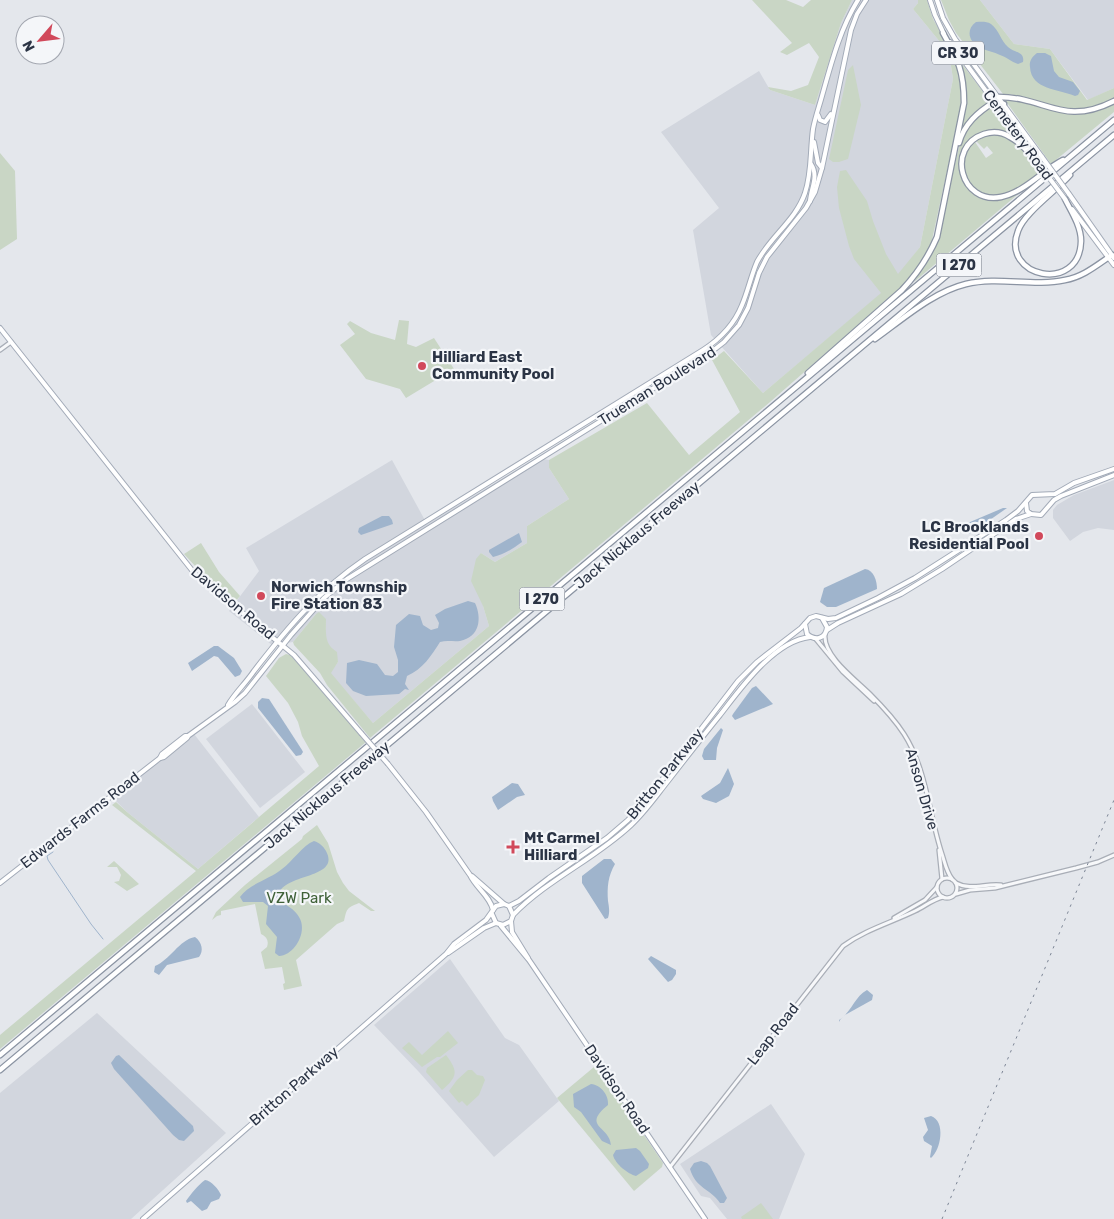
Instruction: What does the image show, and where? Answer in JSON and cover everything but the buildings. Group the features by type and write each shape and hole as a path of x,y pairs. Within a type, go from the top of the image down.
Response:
{"highway":[{"path":"944,32 959,63 964,82 964,103 949,182"},
{"path":"999,97 1019,98 1058,110 1073,112 1096,109 1114,102"},
{"path":"786,395 821,360 902,290 916,275 929,256 936,237 961,136 965,128 979,112 994,102 1004,104"},
{"name":"Jack Nicklaus Freeway","path":"0,1055 1114,120"},
{"path":"1035,159 1013,139 1003,133 991,132 978,136 970,143 964,153 961,166 965,180 974,191 986,197 995,198 1014,192 1071,156"},
{"name":"Jack Nicklaus Freeway","path":"0,1070 1114,135"},
{"path":"1064,199 1079,230 1081,240 1078,256 1071,266 1060,272 1046,275 1033,271 1024,265 1018,254 1015,238 1017,231 1029,215 1060,187 1079,164"},
{"path":"840,365 914,311 956,287 988,281 1054,282 1066,280 1085,273 1111,256"}],"main road":[{"name":"Trueman Boulevard","path":"278,640 322,592 365,559 691,358 721,337 734,322 742,306 757,262 766,247 799,207 808,183 812,137 829,74 846,22 858,0"},
{"name":"Trueman Boulevard","path":"282,644 324,598 347,579 720,346 739,325 744,316 759,273 767,257 809,203 815,192 822,168 851,30 857,14 866,0"},
{"name":"Cemetery Road","path":"930,0 944,32 1064,199 1111,256"},
{"name":"Cemetery Road","path":"937,0 950,32 1069,194 1111,256 1114,265"},
{"path":"846,22 851,30"},
{"path":"818,113 820,120 827,121 835,105"},
{"path":"812,137 817,160 822,168"},
{"path":"809,203 815,177 814,168 811,164"},
{"name":"Davidson Road","path":"0,328 195,574 278,640 309,671 388,764 426,812 470,874 504,904"},
{"path":"1114,469 1074,483 1055,494 1032,495 1026,503 1006,520 904,585 836,618 812,616 806,623 805,631 812,637 820,638 838,623 901,594 1016,519 1031,514 1041,515 1047,507 1061,496 1114,475"},
{"path":"1042,496 1046,500 1047,507"},
{"path":"1026,503 1027,511 1031,514"},
{"path":"822,618 826,623 826,632"},
{"name":"Britton Parkway","path":"508,906 519,901 533,889 606,840 628,820 657,787 738,682 770,651 806,623"},
{"name":"Britton Parkway","path":"513,915 536,894 609,844 632,824 657,795 743,684 761,666 790,643 797,639 812,637"},
{"name":"Edwards Farms Road","path":"226,707 278,640"},
{"name":"Edwards Farms Road","path":"0,883 160,758 162,754 185,736 188,736 235,702 245,693 282,644"},
{"name":"Davidson Road","path":"470,874 474,884 489,900 493,912"},
{"path":"504,904 508,906 513,915 511,921 506,925 498,924 493,912 496,906 504,904"},
{"name":"Britton Parkway","path":"143,1219 446,954 454,944 493,912"},
{"name":"Davidson Road","path":"511,921 512,932 528,960"},
{"name":"Davidson Road","path":"498,924 528,960 705,1219"},
{"name":"Britton Parkway","path":"446,954 484,928 498,924"}],"street":[{"path":"0,350 11,342"},
{"name":"Anson Drive","path":"826,632 826,645 833,656 900,728 915,756 939,849 946,869 952,879"},
{"name":"Anson Drive","path":"812,637 843,672 882,708"},
{"name":"Anson Drive","path":"939,849 942,879"},
{"path":"1002,885 966,887 947,878 942,879 937,886 938,892 943,897 950,898 968,890 995,888 1096,863 1113,856"},
{"path":"956,883 958,888 956,894"},
{"name":"Leap Road","path":"892,920 925,900 937,886"},
{"name":"Leap Road","path":"670,1167 836,953 853,939 917,910 937,898 943,897"}],"shaded area":[{"path":"852,0 918,0 913,9 949,53 953,79 920,247 899,275 882,293 763,393 711,335 693,230 719,208 661,132 759,71 770,90 815,105 841,23"},
{"path":"980,0 1114,0 1114,88 1088,100 1050,49 1014,44"},
{"path":"536,458 549,460 549,468 569,499 527,526 527,543 495,562 481,553 483,606 489,626 373,723 330,673 338,662 325,638 326,620 316,614 293,642 272,645 229,611 259,571 246,548 392,460 427,524"},
{"path":"1114,480 1114,530 1098,528 1083,532 1070,541 1053,518 1053,510 1057,505 1074,495"},
{"path":"252,704 305,772 260,808 206,739"},
{"path":"194,734 259,817 198,869 127,812 113,798"},
{"path":"450,959 505,1038 519,1045 559,1101 494,1157 419,1072 374,1025"},
{"path":"97,1013 226,1133 131,1219 0,1219 0,1093"},
{"path":"771,1104 805,1154 779,1219 727,1219 710,1198 701,1196 680,1164"}],"green space":[{"path":"752,0 786,0 803,7 811,0 852,0 841,23 815,105 770,90 768,87 791,91 808,85 819,57 809,43 787,55 780,52 792,43"},
{"path":"918,0 927,0 933,19 956,59 960,71 963,98 932,240 924,258 913,274 905,284 770,402 370,738 327,685 320,673 294,645 293,642 316,614 319,612 326,619 328,642 337,652 338,662 331,673 373,723 489,626 483,606 471,581 476,559 481,553 495,562 527,543 527,526 569,499 549,468 549,460 647,403 689,455 740,412 712,360 724,351 763,393 881,293 854,259 849,246 839,208 837,187 840,171 846,170 867,201 886,254 898,274 920,247 953,79 949,53 913,9"},
{"path":"941,0 980,0 1014,44 1050,49 1087,100 1114,88 1114,100 1097,107 1069,109 1019,96 1003,94 956,33"},
{"path":"962,64 990,101 972,116 959,135 966,93"},
{"path":"853,65 861,105 848,159 833,162 829,159 848,70"},
{"path":"1012,99 1073,114 1098,110 1114,104 1114,112 1051,164 1005,100"},
{"path":"993,105 1018,139 987,131 979,134 972,139 960,163 960,170 969,189 984,198 991,200 1003,198 1022,191 914,282 931,254 937,238 961,139 974,119"},
{"path":"993,134 1014,143 1026,153 1040,172 1014,190 997,196 987,195 978,191 966,176 964,167 964,158 968,149 975,142 986,158 993,153 987,146 984,149 976,141"},
{"path":"0,153 15,171 17,239 0,250"},
{"path":"399,320 409,321 407,344 416,347 434,338 454,369 406,398 400,389 366,379 340,345 355,334 347,324 350,321 371,333 395,340"},
{"path":"201,543 219,572 240,596 235,602 209,581 184,554"},
{"path":"286,654 290,655 298,663 366,742 0,1049 0,1035 196,871 112,805 116,802 198,869 319,766 302,736 298,722 288,703 266,676 279,658"},
{"name":"VZW Park","path":"317,825 328,843 337,872 343,883 349,891 375,911 371,911 359,903 349,908 344,921 337,924 296,960 302,986 284,990 283,984 285,983 282,967 265,969 261,952 267,947 268,941 261,934 255,904 221,911 221,915 212,920 216,912 245,885"},
{"path":"114,861 139,884 127,891 114,882 119,881 121,875 117,867 107,867"},
{"path":"448,1031 458,1043 440,1057 422,1067 402,1048 409,1042 422,1055"},
{"path":"446,1055 453,1066 454,1074 451,1081 442,1090 426,1072 427,1068"},
{"path":"594,1067 600,1070 663,1163 662,1167 634,1191 557,1098"},
{"path":"468,1070 483,1076 485,1080 479,1095 467,1106 462,1101 459,1103 449,1091"},
{"path":"761,1203 773,1219 742,1219 741,1217"}],"water":[{"path":"976,22 991,24 1008,47 1022,56 1023,62 1018,64 977,46 970,36 970,29"},
{"path":"1037,53 1045,53 1051,56 1054,71 1059,77 1073,82 1080,91 1078,95 1075,96 1047,88 1035,80 1030,65 1031,59"},
{"path":"1007,508 971,533 967,534 961,529 963,525"},
{"path":"382,516 389,516 393,524 361,535 358,532 359,528"},
{"path":"519,533 522,542 512,549 493,557 489,552 489,550"},
{"path":"865,569 871,571 876,579 877,589 836,607 827,607 820,602 824,588"},
{"path":"468,601 475,603 477,609 479,621 475,631 467,639 440,642 422,666 407,676 405,684 409,690 405,689 399,694 366,696 353,691 346,683 347,663 359,660 377,664 385,675 393,676 398,672 398,660 394,647 396,625 409,614 420,616 423,625 431,630 438,628 439,623 435,615 445,609"},
{"path":"214,646 218,646 234,658 242,671 240,675 235,677 218,657 214,656 192,671 188,663"},
{"path":"756,686 773,704 735,720 732,716 733,714 752,688"},
{"path":"262,698 269,699 302,750 301,755 296,756 258,708 258,702"},
{"path":"721,728 723,730 717,748 716,760 704,760 702,756 704,749"},
{"path":"728,768 734,784 729,796 716,803 703,799 701,796 720,783"},
{"path":"512,783 518,784 525,795 517,797 498,810 492,797"},
{"path":"314,841 324,848 328,861 325,867 318,872 287,884 280,890 278,899 297,914 302,929 295,947 285,955 279,956 275,953 277,937 266,924 268,906 263,902 243,902 240,897 254,885 282,869 306,846"},
{"path":"604,859 611,859 615,864 608,882 609,914 608,918 605,919 582,883 582,876"},
{"path":"195,937 202,947 199,957 167,965 159,975 154,972 155,966 184,942"},
{"path":"651,956 676,970 672,980 668,982 648,959"},
{"path":"867,990 873,995 872,1000 845,1015 859,996"},
{"path":"119,1055 193,1126 194,1131 184,1141 179,1140 173,1135 114,1069 111,1063"},
{"path":"591,1084 601,1088 606,1094 608,1105 600,1112 597,1122 611,1145 602,1141 581,1112 574,1107 573,1094"},
{"path":"931,1116 939,1124 940,1136 937,1149 931,1158 932,1146 924,1141 923,1137 928,1130 924,1118"},
{"path":"636,1148 649,1164 648,1168 636,1176 622,1168 616,1162 613,1155 616,1150"},
{"path":"701,1161 710,1166 727,1198 724,1203 720,1203 712,1194 699,1185 693,1176 690,1169 694,1163"},
{"path":"205,1180 212,1183 221,1195 219,1199 211,1202 207,1209 202,1211 191,1201 187,1203 186,1201"}],"waterway":[{"path":"53,852 47,856 48,860 103,939"}],"railway":[{"path":"942,1219 1114,800"}],"place":[{"name":"Hilliard East Community Pool","path":"422,366"},
{"name":"LC Brooklands Residential Pool","path":"1039,536"},
{"name":"Norwich Township Fire Station 83","path":"261,596"},
{"name":"Mt Carmel Hilliard","path":"513,847"}]}
